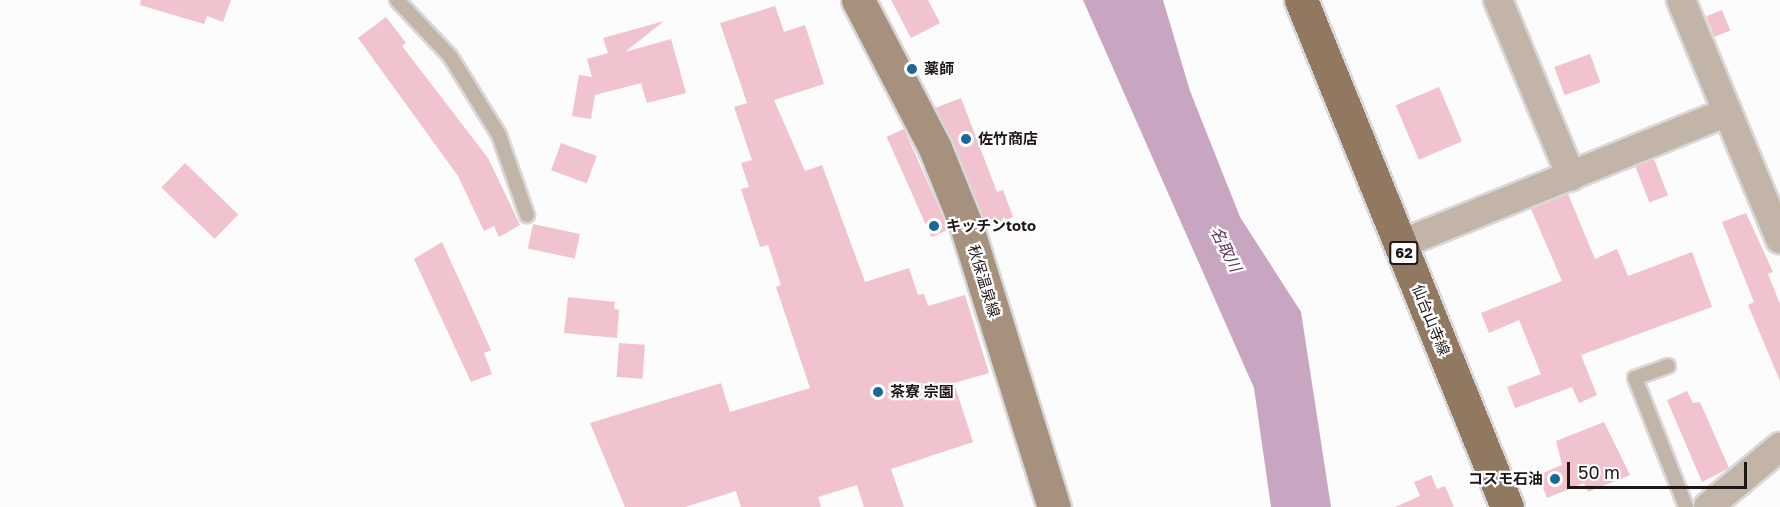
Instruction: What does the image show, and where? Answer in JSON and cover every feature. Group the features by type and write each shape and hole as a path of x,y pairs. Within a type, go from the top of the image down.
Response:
{"main road":[{"name":"秋保温泉線","path":"858,0 935,148 966,225 1054,507"},
{"name":"仙台山寺線","path":"1301,0 1508,507"}],"street":[{"path":"1498,0 1571,176"},
{"path":"1681,0 1780,239"},
{"path":"1401,244 1727,112"},
{"path":"1708,507 1780,447"}],"lane":[{"path":"397,0 450,56 499,135 527,215"},
{"path":"1668,366 1635,378 1686,507"}],"water":[{"name":"名取川","path":"1083,0 1163,0 1190,91 1240,217 1301,312 1331,507 1271,507 1254,388"}],"building":[{"path":"141,0 231,0 223,22 207,16 204,24 140,5"},
{"path":"891,0 928,0 940,23 911,38"},
{"path":"775,6 784,32 805,25 824,84 774,100 805,171 822,165 865,282 909,268 918,295 924,294 928,306 965,295 989,373 954,383 973,442 891,469 904,507 864,507 857,485 818,497 821,507 741,507 736,491 685,507 625,507 590,423 721,383 730,412 810,388 776,287 781,285 768,245 760,247 741,189 749,187 741,163 752,160 734,107 747,103 720,23"},
{"path":"1722,10 1730,30 1714,37 1706,16"},
{"path":"386,17 406,43 402,46 488,158 520,225 499,237 494,226 484,231 458,176 358,38"},
{"path":"664,21 625,52 671,39 686,93 647,103 641,83 595,95 591,119 572,116 579,75 592,77 587,59 608,53 603,38"},
{"path":"1590,54 1600,82 1565,95 1554,67"},
{"path":"1439,87 1462,141 1419,160 1396,105"},
{"path":"961,98 997,192 1003,190 1013,217 986,227 935,108"},
{"path":"904,129 949,229 931,237 887,137"},
{"path":"561,143 597,156 587,183 551,170"},
{"path":"1654,159 1668,195 1649,203 1635,166"},
{"path":"185,163 238,214 215,239 161,187"},
{"path":"1568,194 1595,259 1617,249 1628,276 1692,252 1712,307 1581,355 1597,395 1579,403 1572,387 1515,408 1507,387 1541,374 1519,320 1489,333 1481,313 1562,281 1531,209"},
{"path":"1746,213 1773,272 1768,274 1780,304 1780,381 1748,305 1754,302 1722,222"},
{"path":"533,224 580,234 575,258 528,248"},
{"path":"442,242 491,350 484,353 492,374 471,382 414,259"},
{"path":"568,297 615,302 614,309 619,310 617,338 564,333"},
{"path":"619,343 645,345 643,379 617,377"},
{"path":"1687,391 1693,403 1700,402 1729,468 1702,482 1667,400"},
{"path":"1604,422 1630,475 1588,492 1584,483 1547,498 1538,475 1562,465 1556,441"},
{"path":"1431,475 1437,489 1445,486 1454,507 1395,507 1420,496 1414,482"}],"place":[{"name":"薬師","path":"912,69"},
{"name":"佐竹商店","path":"966,139"},
{"name":"キッチンtoto","path":"934,226"},
{"name":"茶寮 宗園","path":"878,392"},
{"name":"コスモ石油","path":"1555,479"}]}
